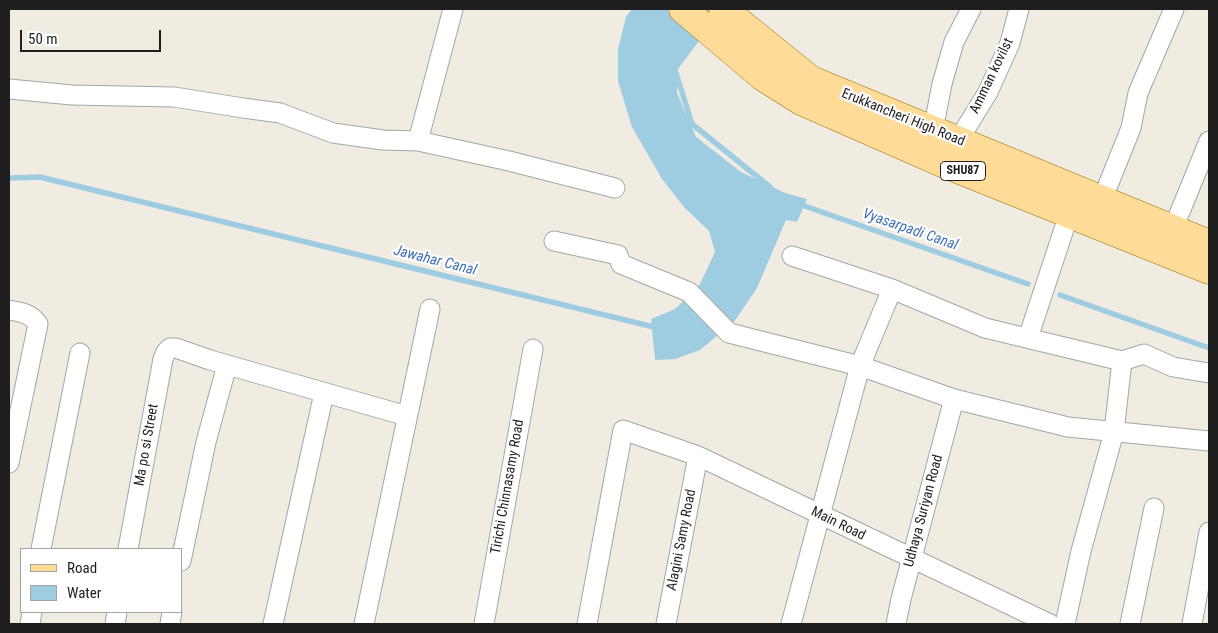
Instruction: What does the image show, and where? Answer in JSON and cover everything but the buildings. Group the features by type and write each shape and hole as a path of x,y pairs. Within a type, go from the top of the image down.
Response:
{"main road":[{"name":"SHU87","path":"683,9 763,77 800,101 940,162 1084,202 1209,270"},
{"name":"Erukkancheri High Road","path":"723,9 811,80 958,140 1084,202 1173,229 1209,244"}],"street":[{"path":"418,141 453,9"},
{"path":"933,130 942,84 954,42 970,9"},
{"name":"Amman kovilst","path":"958,140 988,92 1010,43 1019,9"},
{"path":"1028,338 1084,202 1131,128 1138,93 1174,9"},
{"path":"9,89 72,95 174,97 280,112 333,133 383,140 418,141 509,161 615,188"},
{"path":"1173,229 1209,140"},
{"path":"554,241 618,255 621,264 688,292 729,333 860,366 954,399 1068,427 1209,441"},
{"path":"792,256 892,289 985,328 1122,361 1144,354 1174,368 1209,373"},
{"path":"791,624 860,366 892,289"},
{"path":"364,624 430,309"},
{"path":"9,310 24,313 34,318 38,324 9,462"},
{"name":"Ma po si Street","path":"128,548 163,359 166,352 170,348 176,348 226,365"},
{"name":"Tirichi Chinnasamy Road","path":"484,624 533,349"},
{"path":"41,548 80,353"},
{"path":"1065,624 1081,551 1114,432 1122,361"},
{"path":"182,556 206,442 226,365 407,416"},
{"path":"273,624 324,393"},
{"name":"Udhaya Suriyan Road","path":"896,624 911,559 954,399"},
{"name":"Main Road","path":"587,624 623,430 698,456 1050,624"},
{"name":"Alagini Samy Road","path":"666,624 698,456"},
{"path":"1130,624 1154,508"},
{"path":"1192,624 1209,532"}],"water":[{"path":"632,9 723,9 678,69 677,93 696,137 741,172 785,193 807,199 797,222 786,220 757,288 734,322 700,350 675,359 655,360 651,319 675,309 700,284 715,252 709,231 684,207 662,179 632,127 618,81 618,49 626,17"}],"waterway":[{"path":"676,73 692,124 770,187"},
{"name":"Jawahar Canal","path":"9,178 40,177 658,328"},
{"name":"Vyasarpadi Canal","path":"796,203 1028,284"},
{"name":"Vyasarpadi Canal","path":"1060,295 1209,348"}]}
